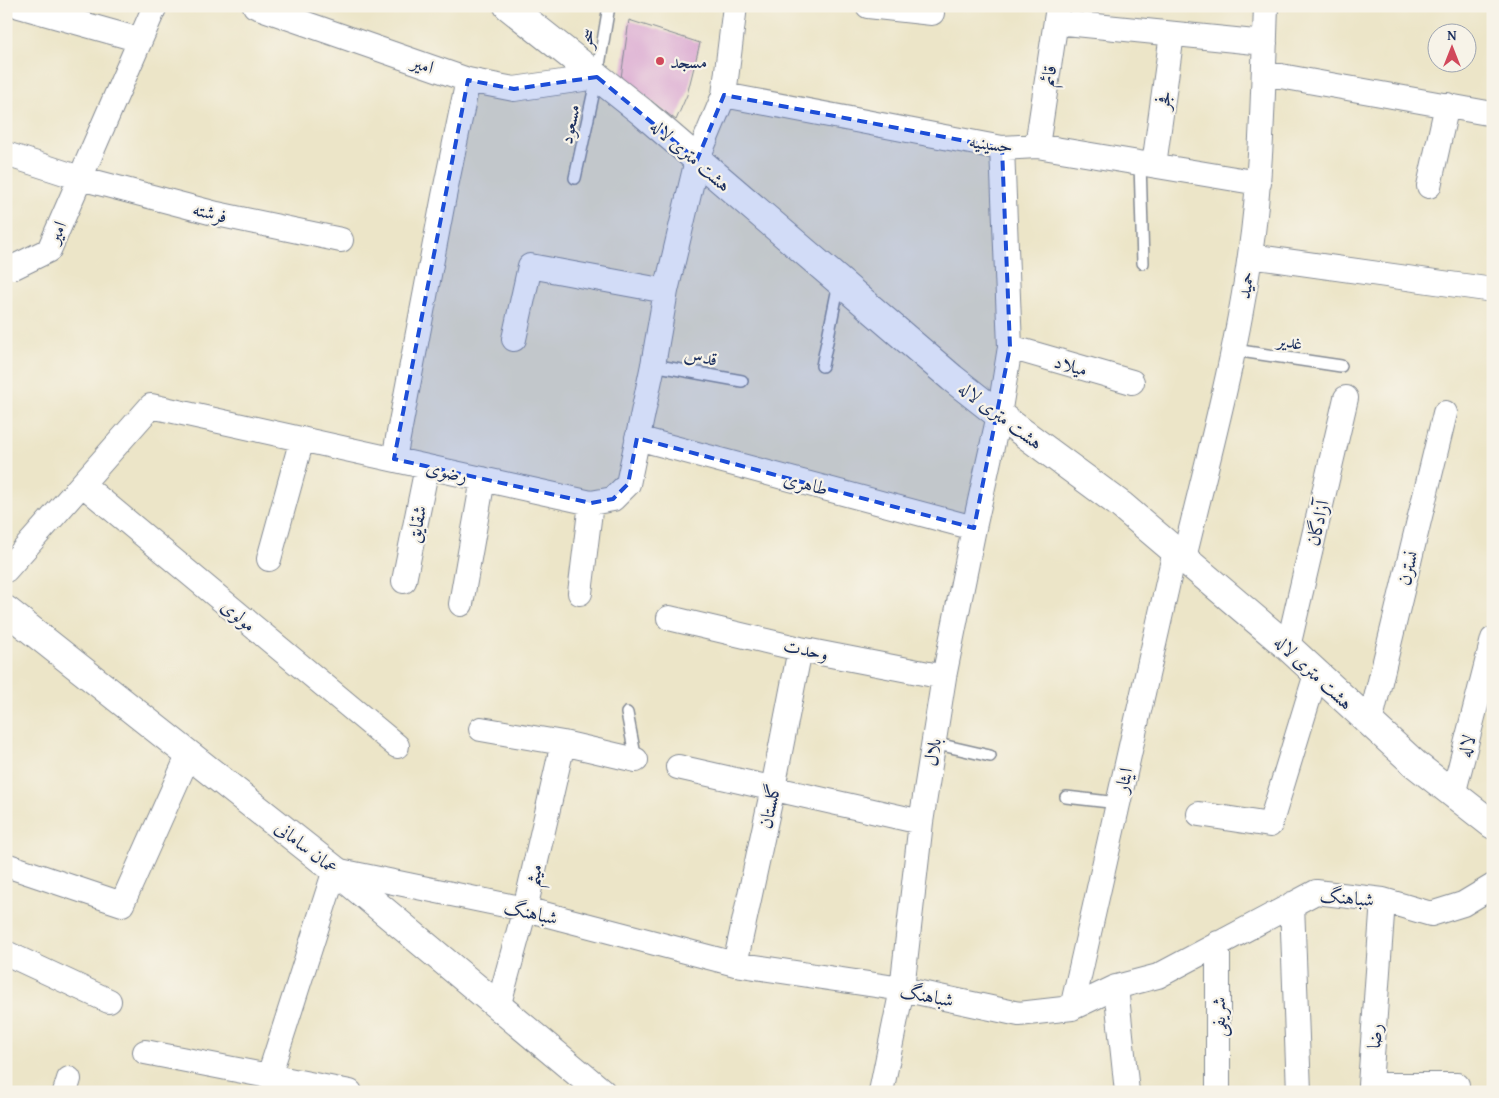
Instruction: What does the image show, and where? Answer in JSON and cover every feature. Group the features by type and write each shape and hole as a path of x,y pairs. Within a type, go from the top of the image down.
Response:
{"street":[{"path":"19,6 140,40"},
{"name":"امیر","path":"6,266 14,267 48,250 155,6"},
{"name":"امیر","path":"255,6 468,80 514,89 597,77"},
{"name":"هشت متری لاله","path":"508,6 642,112 952,378 1121,505 1288,647 1415,764 1493,825"},
{"name":"رضوی","path":"6,570 151,406 591,503 613,499 628,484 666,291 696,160 724,95 735,6"},
{"name":"حمید","path":"1180,555 1234,350 1250,256 1259,183 1266,6"},
{"path":"873,7 932,13"},
{"path":"1057,14 1172,34 1265,43"},
{"name":"قائم","path":"1038,146 1057,14"},
{"name":"فجر","path":"1147,164 1172,34"},
{"path":"1264,73 1493,114"},
{"path":"394,459 468,80"},
{"name":"حسینیه","path":"724,95 1002,148 1038,146 1259,183"},
{"path":"1429,186 1446,105"},
{"name":"بلال","path":"881,1092 902,989 921,822 944,677 999,415 1010,347 1002,148"},
{"name":"فرشته","path":"6,154 80,178 217,214 342,240"},
{"path":"1250,256 1493,290"},
{"path":"514,339 530,266 666,291"},
{"name":"میلاد","path":"1010,347 1132,382"},
{"name":"آزادگان","path":"1288,647 1346,398"},
{"name":"نسترن","path":"1370,724 1445,413"},
{"name":"طاهری","path":"637,438 974,528"},
{"path":"269,560 302,439"},
{"name":"شقایق","path":"404,581 427,467"},
{"path":"461,604 483,479"},
{"name":"مولوی","path":"82,484 397,746"},
{"path":"580,593 591,503"},
{"name":"ایثار","path":"1072,1008 1118,803 1180,555"},
{"name":"عمان سامانی","path":"6,610 336,870 601,1092"},
{"name":"وحدت","path":"669,618 800,649 944,677"},
{"name":"لاله","path":"1453,795 1493,639"},
{"name":"گلستان","path":"735,964 773,788 800,649"},
{"path":"1199,814 1270,825 1316,674"},
{"path":"481,729 563,742 636,760"},
{"name":"میثم","path":"498,1006 525,909 563,742"},
{"path":"6,866 122,904 189,754"},
{"path":"678,767 921,822"},
{"path":"269,1076 336,870"},
{"name":"شباهنگ","path":"336,870 525,909 735,964 902,989 1019,1014 1072,1008 1116,987 1158,976 1316,892 1383,900 1431,914 1463,904 1493,886"},
{"name":"رضا","path":"1383,900 1370,1085 1457,1085"},
{"path":"1292,904 1299,1092"},
{"name":"شریفی","path":"1218,943 1218,1092"},
{"path":"6,953 109,1001"},
{"path":"1116,987 1128,1092"},
{"path":"145,1052 350,1092"}],"lane":[{"name":"سحر","path":"597,77 610,6"},
{"name":"مسعود","path":"575,178 597,77"},
{"path":"1144,263 1147,164"},
{"path":"822,366 839,281"},
{"name":"غدیر","path":"1234,350 1340,366"},
{"name":"قدس","path":"653,364 742,381"},
{"path":"627,713 636,760"},
{"path":"934,744 990,756"},
{"path":"1066,797 1118,803"}],"highlighted area":[{"path":"597,77 697,160 724,95 1002,148 1010,347 974,528 637,438 628,484 613,499 591,503 394,459 468,80 514,89"}],"building":[{"name":"مسجد","path":"629,20 700,43 687,95 676,120 621,78"}],"place":[{"name":"مسجد","path":"660,61"}]}
